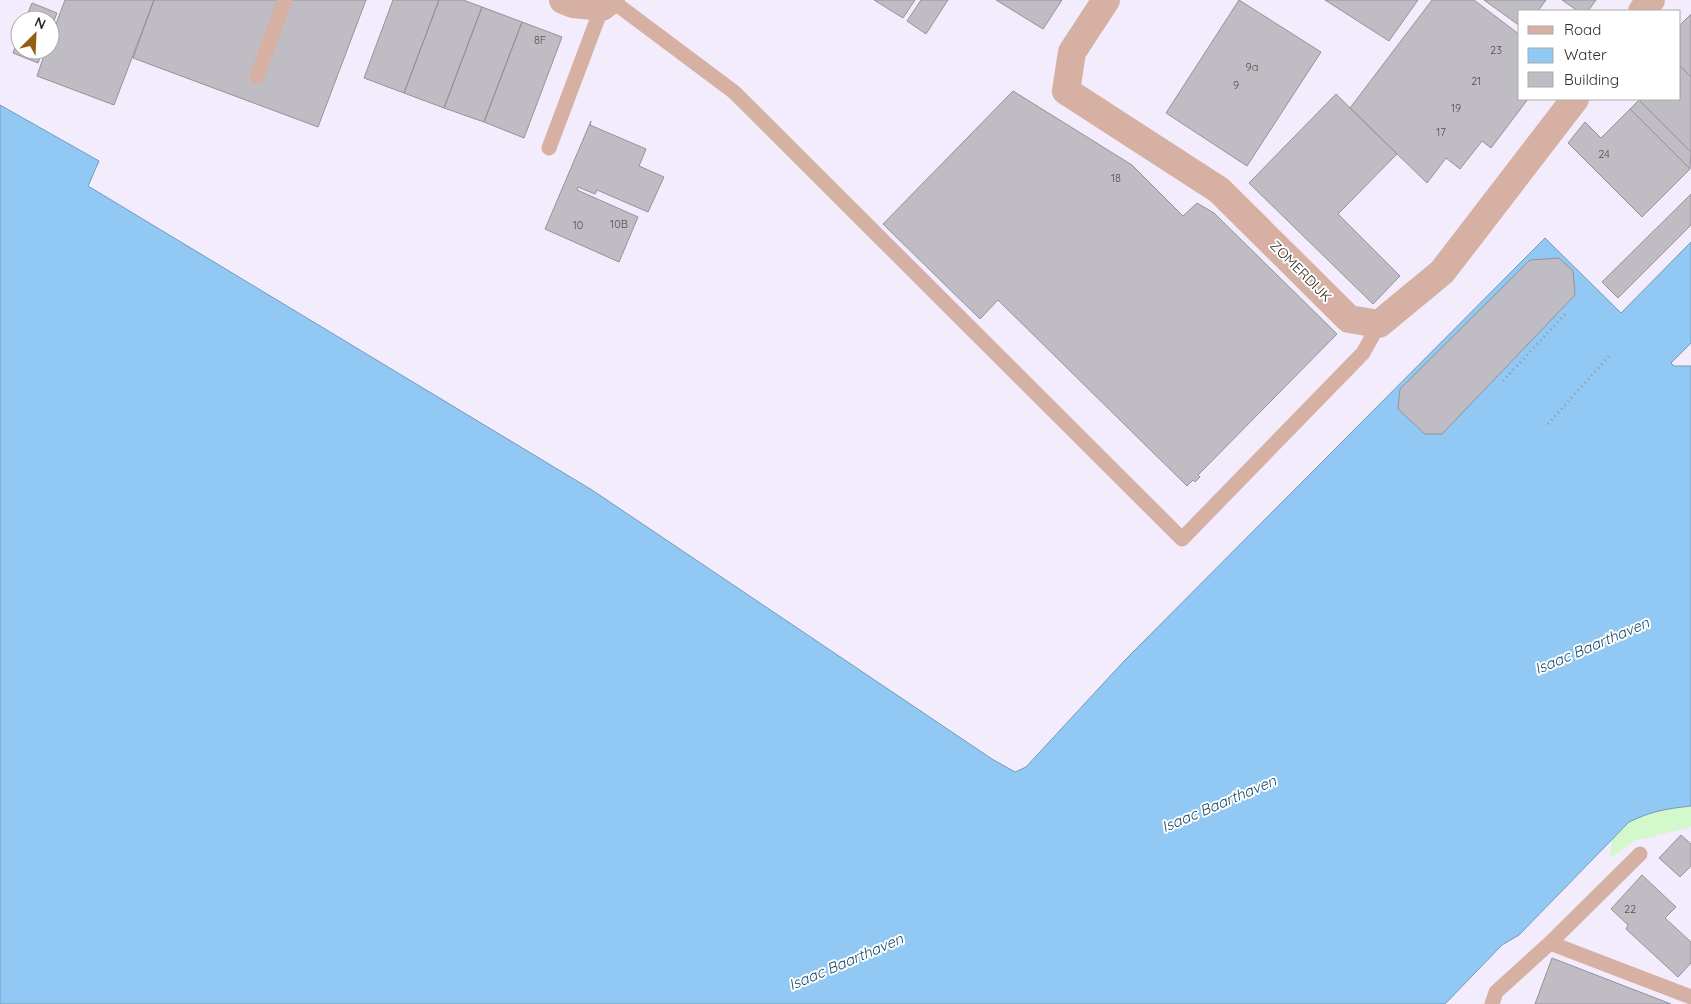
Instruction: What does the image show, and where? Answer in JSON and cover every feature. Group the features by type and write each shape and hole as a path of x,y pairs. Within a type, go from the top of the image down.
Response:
{"street":[{"path":"563,0 573,4 608,2"},
{"name":"ZOMERDIJK","path":"1106,0 1072,52 1066,91 1219,190 1349,319 1379,324"},
{"path":"1643,10 1651,0"},
{"path":"1379,324 1442,272 1574,100"}],"lane":[{"path":"257,76 285,0"},
{"path":"549,148 608,2 734,92 1182,539 1363,353 1379,324"},
{"path":"1492,1004 1496,992 1550,943 1640,854"},
{"path":"1550,943 1691,997"}],"path":[{"path":"1503,381 1568,312"},
{"path":"1548,424 1611,354"}],"shaded area":[{"path":"0,0 1691,0 1691,1004 0,1004"}],"green space":[{"path":"1691,806 1691,827 1634,841 1610,858 1612,840 1636,818 1658,810"}],"water":[{"name":"Isaac Baarthaven","path":"0,105 99,161 88,186 592,490 992,759 1015,772 1026,767 1125,660 1545,238 1621,313 1691,242 1691,343 1671,363 1674,366 1691,366 1691,806 1659,811 1629,822 1519,935 1502,945 1445,1004 0,1004"}],"building":[{"path":"65,0 154,0 114,105 37,76 43,60 60,60 60,13"},
{"path":"154,0 366,0 318,127 133,58"},
{"path":"393,0 439,0 404,93 364,78"},
{"path":"439,0 463,0 482,7 444,108 404,93"},
{"path":"874,0 915,0 903,18"},
{"path":"921,0 948,0 926,34 907,21"},
{"path":"996,0 1062,0 1043,29"},
{"path":"1239,0 1321,52 1247,166 1166,113"},
{"path":"1325,0 1418,0 1389,41"},
{"path":"1432,0 1474,0 1518,33 1518,100 1527,100 1491,148 1482,141 1460,169 1446,158 1427,183 1350,108"},
{"path":"1484,0 1546,0 1539,10 1518,10 1518,25"},
{"path":"1562,0 1596,0 1589,10 1577,10"},
{"path":"32,3 50,10 29,10"},
{"path":"482,7 522,22 484,122 444,108"},
{"path":"1691,15 1691,77 1681,67 1681,24"},
{"path":"522,22 562,37 524,138 484,122"},
{"path":"1681,67 1691,77 1691,152 1639,100 1681,100"},
{"path":"1013,91 1132,165 1183,216 1197,203 1214,213 1337,334 1198,475 1200,477 1195,482 1193,480 1187,486 998,300 980,319 883,224"},
{"path":"1336,94 1397,154 1338,214 1400,276 1373,304 1249,183"},
{"path":"1639,100 1691,152 1690,169 1630,109"},
{"path":"1630,109 1690,169 1642,217 1568,143 1585,122 1601,138"},
{"path":"591,121 590,125 646,149 639,166 664,177 648,212 597,190 595,194 578,187 577,190 638,217 619,262 545,229"},
{"path":"1691,194 1691,225 1618,298 1602,282"},
{"path":"1559,258 1573,271 1575,295 1442,434 1425,434 1398,409 1400,389 1530,260"},
{"path":"1681,835 1691,844 1691,866 1680,877 1659,858"},
{"path":"1642,875 1676,907 1665,918 1691,942 1691,963 1678,977 1626,929 1628,925 1611,909"},
{"path":"1552,958 1671,1004 1535,1004"}]}
